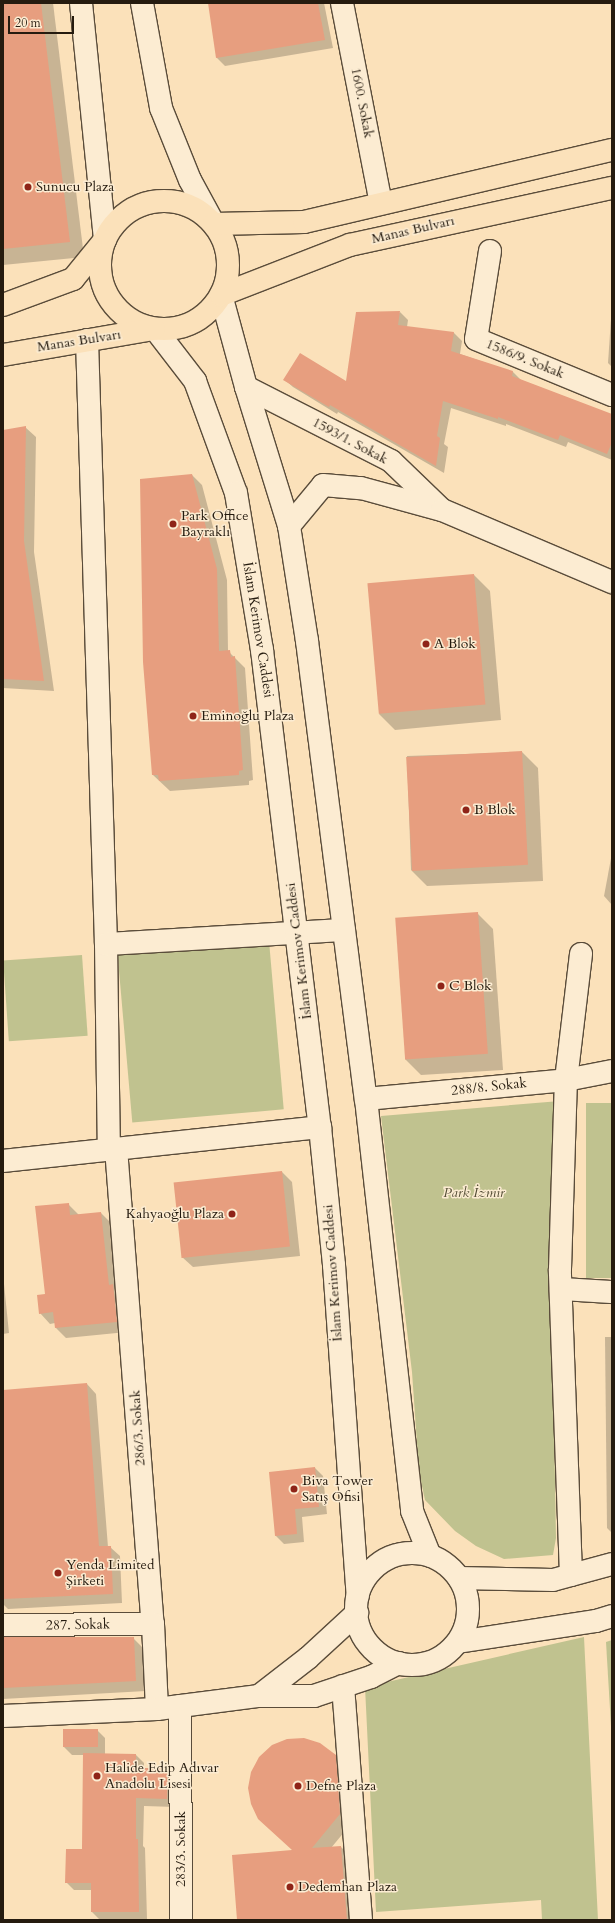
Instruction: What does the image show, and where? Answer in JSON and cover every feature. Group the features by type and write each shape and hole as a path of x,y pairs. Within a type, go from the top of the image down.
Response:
{"main road":[{"path":"214,224 304,222 612,150"},
{"name":"Manas Bulvarı","path":"221,295 350,244 612,188"},
{"path":"3,304 73,279 105,240 113,227 126,213 143,204 162,201 182,203 196,209 214,224 223,239 228,258 227,280 221,295 208,312 193,322 174,329 155,329 132,321 121,312 109,298 102,280 100,262 105,240"},
{"name":"Manas Bulvarı","path":"3,355 155,329"}],"street":[{"path":"81,3 105,240"},
{"path":"142,3 161,108 190,180 214,224"},
{"name":"1600. Sokak","path":"342,3 381,203"},
{"name":"1586/9. Sokak","path":"490,251 476,339 612,395"},
{"path":"221,295 246,387 289,526 307,640 366,1099 412,1511 430,1556"},
{"name":"İslam Kerimov Caddesi","path":"155,329 195,381 236,493 262,650 320,1127 334,1265 357,1605"},
{"name":"286/3. Sokak","path":"87,340 113,1148 153,1624 157,1709"},
{"name":"1593/1. Sokak","path":"246,387 391,461 442,510"},
{"name":"1593/1. Sokak","path":"289,526 323,485 361,488 442,510 612,582"},
{"path":"106,944 344,930"},
{"path":"571,1576 561,1289 566,1080 581,954"},
{"name":"288/8. Sokak","path":"366,1099 566,1080 612,1071"},
{"path":"3,1161 320,1127"},
{"path":"561,1289 612,1292"},
{"path":"259,1696 308,1658 357,1605 365,1579 377,1565 394,1556 412,1553 430,1556 446,1564 459,1578 466,1593 468,1610 466,1627 458,1642 442,1657 421,1665 398,1664 382,1657 370,1645 361,1631 357,1605"},
{"path":"459,1578 553,1580 612,1564"},
{"path":"458,1642 596,1621 612,1616"},
{"name":"287. Sokak","path":"3,1625 153,1624"},
{"path":"3,1716 157,1709 259,1696 314,1696 371,1677 398,1664"},
{"path":"342,1686 361,1920"},
{"name":"283/3. Sokak","path":"180,1706 181,1920"}],"green space":[{"path":"269,941 284,1109 132,1123 118,954"},
{"path":"82,955 88,1036 9,1041 3,961"},
{"name":"Park İzmir","path":"560,1101 552,1304 556,1538 553,1555 504,1559 476,1546 455,1531 425,1500 419,1472 412,1372 381,1116"},
{"path":"586,1103 612,1103 612,1278 586,1278"},
{"path":"584,1637 598,1920 542,1920 541,1900 376,1912 365,1687"},
{"path":"612,1640 612,1743 606,1642"}],"building":[{"path":"3,3 41,3 70,242 3,249"},
{"path":"208,3 318,3 325,40 216,58"},
{"path":"400,311 398,325 454,332 451,351 513,371 512,376 612,414 612,442 607,454 560,435 558,440 498,417 498,419 443,401 437,436 440,438 436,466 330,405 329,407 283,380 300,353 346,381 356,312"},
{"path":"26,426 24,541 44,681 3,679 3,430"},
{"path":"192,474 217,569 219,651 230,650 231,657 235,656 243,770 239,771 239,775 159,781 158,775 152,775 143,662 140,479"},
{"name":"A Blok","path":"474,574 485,705 379,714 367,583"},
{"name":"B Blok","path":"522,751 528,865 412,871 406,757"},
{"name":"C Blok","path":"478,912 488,1054 405,1059 395,918"},
{"name":"Kahyaoğlu Plaza","path":"282,1171 290,1247 182,1258 174,1182"},
{"path":"69,1203 70,1215 101,1212 109,1285 113,1284 117,1322 55,1328 53,1312 39,1314 37,1295 45,1294 35,1206"},
{"path":"87,1383 99,1546 111,1546 113,1594 3,1599 3,1390"},
{"name":"Biva Tower Satış Ofisi","path":"315,1467 319,1507 295,1509 297,1534 275,1536 269,1472"},
{"path":"3,1637 134,1637 136,1681 3,1688"},
{"path":"63,1729 98,1729 98,1747 63,1747"},
{"path":"304,1738 320,1743 336,1755 340,1814 312,1848 341,1846 347,1920 237,1920 232,1855 292,1850 258,1819 251,1804 248,1788 251,1772 259,1757 272,1745 287,1739"},
{"path":"83,1753 136,1754 136,1768 168,1768 167,1799 136,1798 139,1912 91,1912 91,1883 65,1883 66,1849 82,1849"}],"place":[{"name":"Sunucu Plaza","path":"28,187"},
{"name":"Park Office Bayraklı","path":"173,524"},
{"name":"A Blok","path":"426,644"},
{"name":"Eminoğlu Plaza","path":"193,716"},
{"name":"B Blok","path":"466,810"},
{"name":"C Blok","path":"441,986"},
{"name":"Kahyaoğlu Plaza","path":"232,1214"},
{"name":"Biva Tower Satış Ofisi","path":"294,1489"},
{"name":"Yenda Limited Şirketi","path":"58,1573"},
{"name":"Halide Edip Adıvar Anadolu Lisesi","path":"97,1776"},
{"name":"Defne Plaza","path":"298,1786"},
{"name":"Dedemhan Plaza","path":"290,1887"}]}
